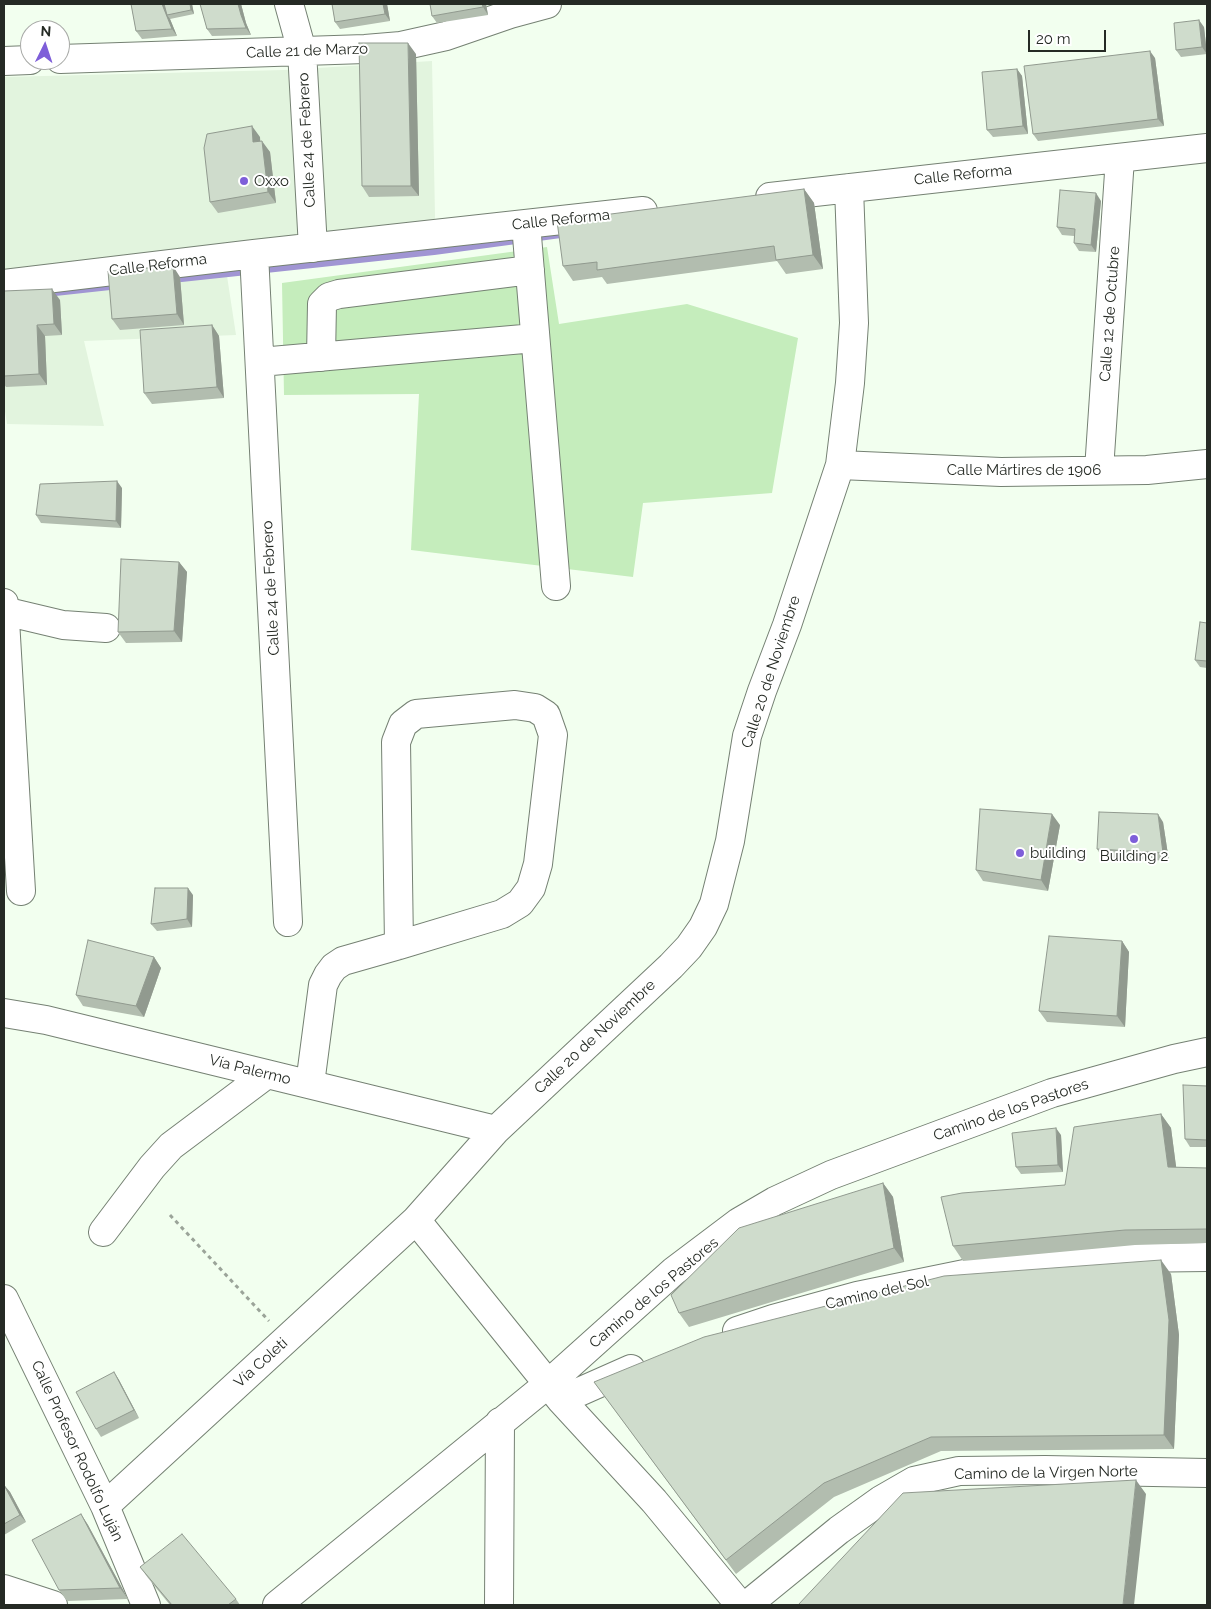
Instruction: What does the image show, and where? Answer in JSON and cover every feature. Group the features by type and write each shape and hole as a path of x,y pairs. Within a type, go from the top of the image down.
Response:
{"street":[{"name":"Calle 24 de Febrero","path":"289,4 302,51 313,248"},
{"name":"Calle 21 de Marzo","path":"70,59 402,46 446,36 509,9 547,4"},
{"path":"4,61 20,60"},
{"name":"Calle Reforma","path":"741,200 1207,148"},
{"name":"Calle 12 de Octubre","path":"1099,470 1120,158"},
{"name":"Calle 20 de Noviembre","path":"416,1220 496,1130 671,966 703,926 714,904 730,841 747,736 787,625 840,465 850,383 854,323 849,188"},
{"name":"Calle Reforma","path":"4,284 254,254 663,209"},
{"path":"526,224 556,586"},
{"name":"Calle 24 de Febrero","path":"254,254 288,922"},
{"path":"320,357 322,304 329,297 339,294 530,270"},
{"path":"260,362 535,338"},
{"name":"Calle Mártires de 1906","path":"840,465 1001,472 1147,470 1207,464"},
{"path":"4,603 21,891"},
{"path":"4,611 63,625 106,628"},
{"path":"310,1084 323,985 334,967 343,961 502,914 520,902 531,888 538,864 553,735 546,715 535,708 516,705 416,714 403,724 396,742 399,944"},
{"name":"Vía Palermo","path":"4,1013 46,1020 496,1130"},
{"name":"Camino de los Pastores","path":"277,1605 500,1422 555,1392 674,1272 739,1222 775,1201 831,1175 1052,1093 1174,1059 1207,1052"},
{"path":"103,1232 170,1146 267,1074"},
{"path":"416,1220 555,1392 654,1501 740,1605"},
{"name":"Vía Coleti","path":"105,1506 416,1220"},
{"name":"Camino del Sol","path":"710,1341 773,1319 857,1296 989,1269 1052,1262 1124,1258 1207,1257"},
{"name":"Calle Profesor Rodolfo Luján","path":"4,1299 105,1506 146,1605"},
{"path":"555,1392 650,1362"},
{"path":"499,1605 500,1422"},
{"name":"Camino de la Virgen Norte","path":"747,1605 839,1530 881,1500 914,1481 959,1471 1045,1470 1207,1473"},
{"path":"4,1589 53,1605"}],"path":[{"path":"170,1215 287,1340"}],"shaded area":[{"path":"432,61 434,251 227,276 236,335 84,341 104,426 7,424 4,405 4,77 284,70"}],"green space":[{"path":"547,247 559,324 687,304 798,338 772,493 643,503 633,577 411,550 419,394 284,395 282,283"}],"building":[{"path":"131,4 162,4 172,29 136,31"},
{"path":"164,4 190,4 191,10 167,15"},
{"path":"200,4 238,4 246,28 207,29"},
{"path":"332,4 383,4 385,14 335,22"},
{"path":"430,4 482,4 483,7 432,16"},
{"path":"1199,20 1202,47 1176,50 1174,23"},
{"path":"359,43 408,43 411,186 362,186"},
{"path":"1150,51 1158,119 1033,134 1024,66"},
{"path":"1017,69 1023,126 987,130 982,72"},
{"name":"Oxxo","path":"252,126 253,142 262,141 268,192 210,202 204,148 207,134"},
{"path":"804,189 813,255 776,260 774,246 597,270 597,262 563,266 557,221"},
{"path":"1060,190 1096,193 1091,245 1074,243 1075,229 1057,227"},
{"path":"173,266 177,314 112,319 108,271"},
{"path":"52,289 54,324 37,325 39,374 4,376 4,291"},
{"path":"212,325 217,387 144,393 140,330"},
{"path":"117,481 116,521 36,515 40,484"},
{"path":"121,559 179,562 174,631 118,632"},
{"path":"1200,622 1207,623 1207,661 1195,660"},
{"name":"building","path":"980,809 1052,814 1041,880 976,870"},
{"name":"Building 2","path":"1099,812 1158,814 1163,853 1097,849"},
{"path":"155,888 188,888 187,919 151,924"},
{"path":"1049,936 1122,941 1117,1016 1039,1011"},
{"path":"88,940 154,957 136,1006 76,995"},
{"path":"1183,1085 1207,1086 1207,1140 1185,1139"},
{"path":"1161,1114 1168,1167 1207,1168 1207,1229 1125,1230 953,1246 941,1197 962,1193 1065,1185 1074,1127"},
{"path":"1056,1128 1058,1165 1016,1167 1012,1133"},
{"path":"883,1183 894,1248 679,1313 671,1295 739,1228"},
{"path":"1161,1260 1169,1320 1164,1435 931,1437 824,1483 726,1560 594,1382 704,1337 944,1276"},
{"path":"114,1372 134,1410 96,1429 76,1392"},
{"path":"1136,1480 1123,1605 798,1605 903,1493"},
{"path":"4,1485 20,1515 4,1524"},
{"path":"81,1514 120,1588 59,1590 32,1540"},
{"path":"182,1534 236,1599 228,1605 172,1605 140,1567"}],"waterway":[{"path":"172,279 434,251 568,233"},
{"path":"46,293 119,285"}],"place":[{"name":"Oxxo","path":"244,181"},
{"name":"Building 2","path":"1134,839"},
{"name":"building","path":"1020,853"}]}
